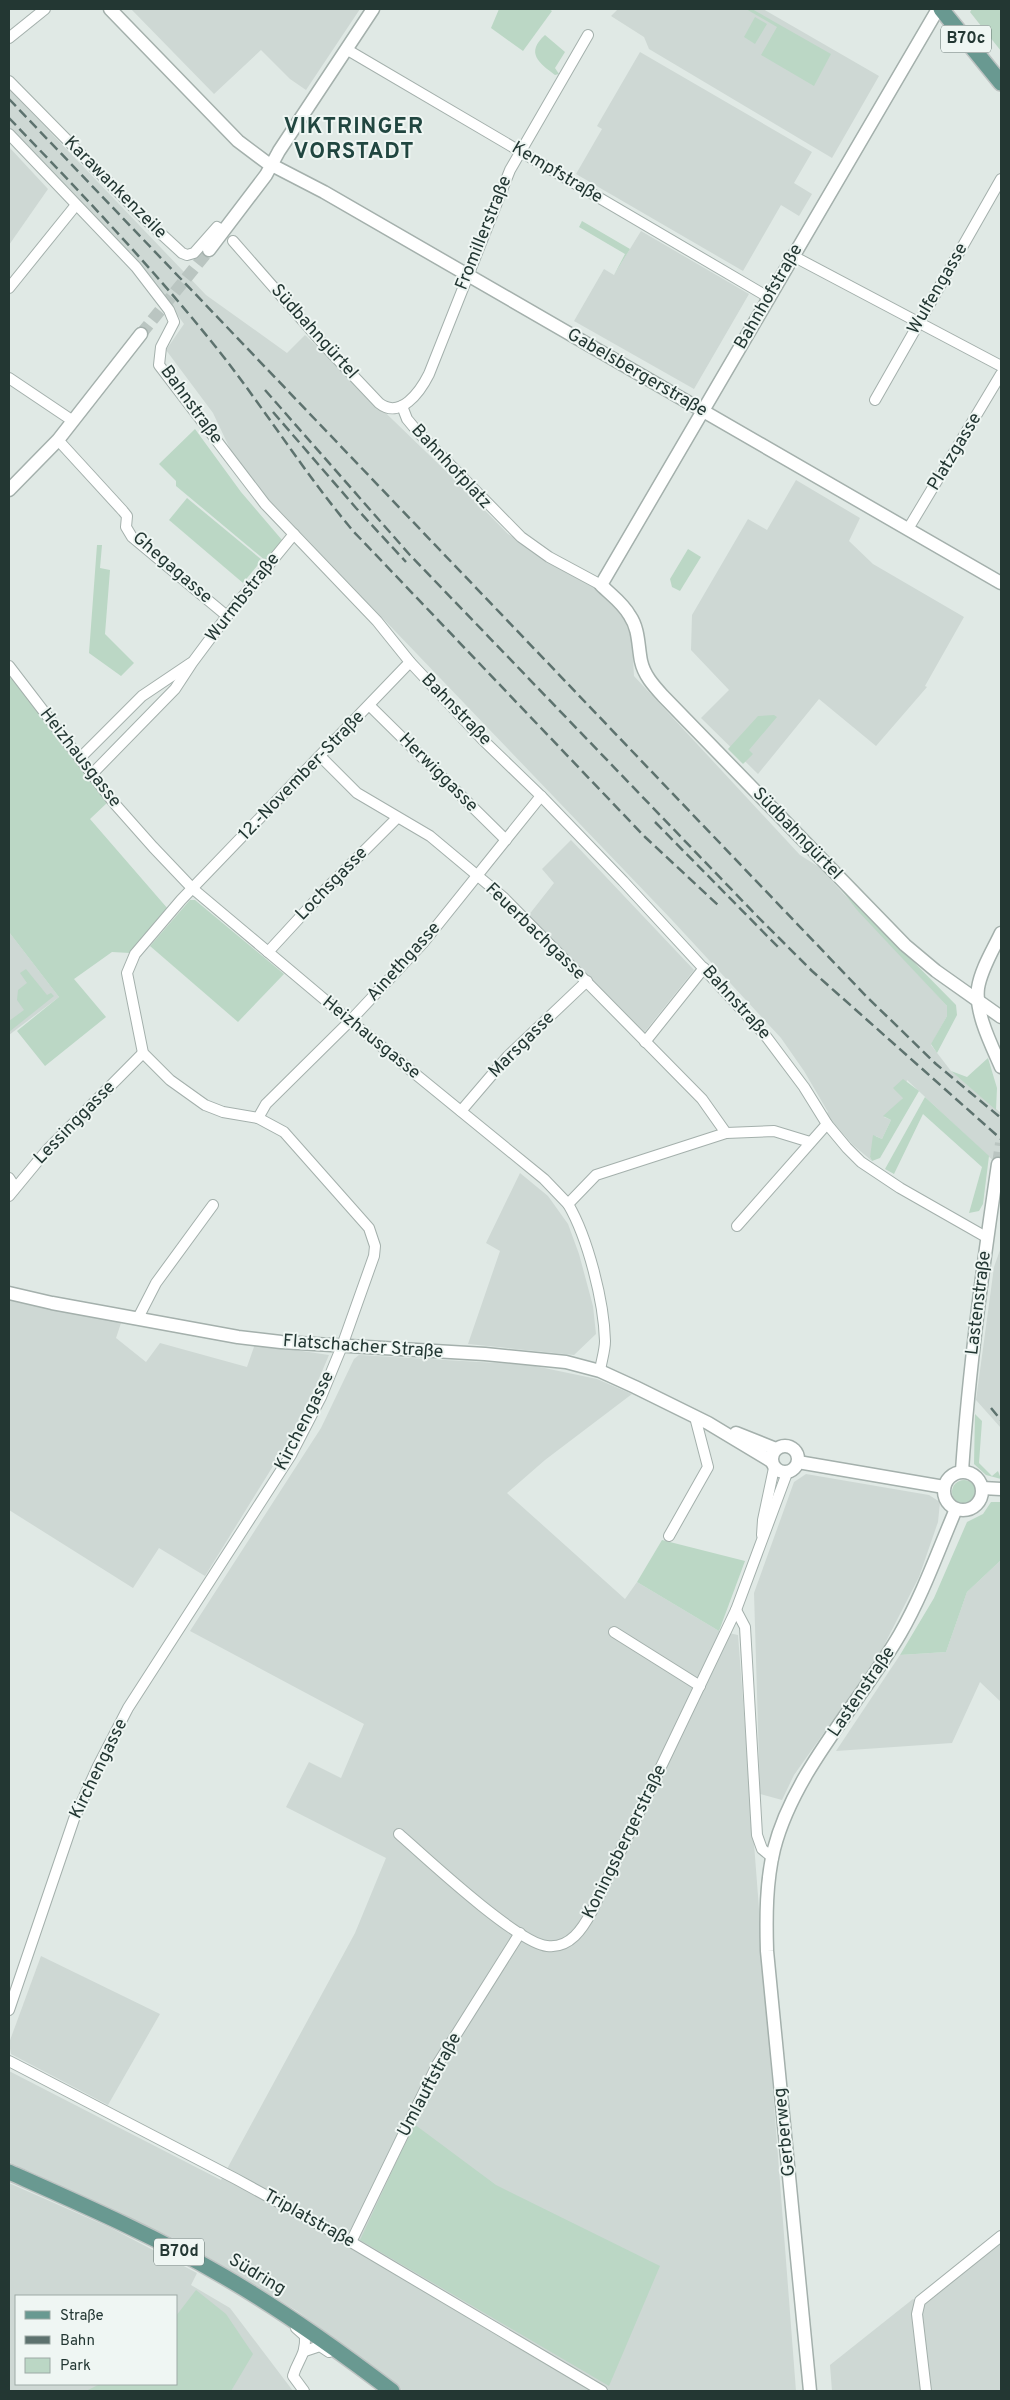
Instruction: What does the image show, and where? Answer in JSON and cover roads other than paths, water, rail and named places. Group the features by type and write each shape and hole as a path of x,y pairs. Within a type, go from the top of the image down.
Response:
{"main road":[{"name":"B70c","path":"939,9 1001,83"},
{"name":"Südring","path":"9,2172 149,2236 223,2276 276,2308 392,2391"}],"street":[{"path":"9,38 45,9"},
{"name":"Gabelsbergerstraße","path":"110,9 238,141 259,158 324,192 1001,583"},
{"path":"208,250 272,165 373,9"},
{"name":"Bahnhofstraße","path":"601,586 768,297 939,9"},
{"name":"Fromillerstraße","path":"402,406 422,388 510,170 588,35"},
{"name":"Kempfstraße","path":"346,49 768,297"},
{"name":"Karawankenzeile","path":"9,81 144,218 182,253 187,255 194,253 217,226 224,231"},
{"name":"Bahnstraße","path":"9,134 136,267 169,310 174,322 161,347 158,365 254,490 483,740 541,796 704,968 783,1057 827,1124 861,1162 900,1188 986,1237"},
{"name":"Wulfengasse","path":"875,400 1001,178"},
{"path":"9,288 76,205"},
{"name":"Südbahngürtel","path":"233,241 325,346 379,403 386,409 395,410 402,406"},
{"path":"793,256 1001,366"},
{"path":"9,490 58,440 141,334"},
{"name":"Platzgasse","path":"908,530 1001,374"},
{"path":"9,378 73,422"},
{"name":"Bahnhofplatz","path":"402,406 406,419 506,524 543,553 601,586"},
{"name":"Ghegagasse","path":"58,440 127,516 126,527 132,536 227,616"},
{"name":"Wurmbstraße","path":"92,774 175,689 227,616 294,534"},
{"name":"Südbahngürtel","path":"601,586 631,616 636,629 641,661 648,680 905,945 936,971 1001,1017"},
{"name":"12.-November-Straße","path":"192,888 321,757 410,662"},
{"name":"Wurmbstraße","path":"80,758 142,696 192,663"},
{"name":"Heizhausgasse","path":"9,666 92,774 152,847 192,888 544,1179 568,1204 579,1227 598,1290 605,1342 600,1371"},
{"name":"Herwiggasse","path":"370,706 506,840"},
{"name":"Feuerbachgasse","path":"321,757 357,793 430,836 503,897 702,1098 726,1133"},
{"name":"Ainethgasse","path":"258,1118 266,1104 351,1020 423,943 541,796"},
{"name":"Lochsgasse","path":"268,952 326,889 397,818"},
{"path":"143,1053 127,973 135,954 192,888"},
{"path":"1000,1058 981,1015 979,1002 980,979 1001,933"},
{"path":"645,1042 704,968"},
{"name":"Marsgasse","path":"461,1112 508,1056 587,981"},
{"name":"Kirchengasse","path":"9,2010 74,1819 98,1766 133,1700 291,1454 321,1398 374,1256 374,1237 356,1212 284,1132 258,1118 214,1110 205,1105 170,1080 143,1053"},
{"name":"Lessinggasse","path":"9,1196 47,1150 143,1053"},
{"path":"737,1226 827,1124"},
{"path":"568,1204 596,1175 726,1133 774,1131 810,1142"},
{"name":"Lastenstraße","path":"962,1471 969,1381 986,1237 998,1164"},
{"path":"9,1178 16,1187"},
{"path":"138,1318 156,1283 213,1205"},
{"name":"Flatschacher Straße","path":"11,1293 238,1336 342,1346 485,1354 566,1362 600,1371 708,1423 773,1465"},
{"path":"669,1536 708,1467 695,1417"},
{"name":"Flatschacher Straße","path":"708,1423 718,1424 776,1449"},
{"path":"788,1446 795,1450 798,1462 794,1469 788,1473 780,1472 773,1465 771,1454 776,1449 788,1446"},
{"path":"798,1462 944,1487"},
{"name":"Koningsbergerstraße","path":"762,1536 773,1465"},
{"path":"962,1471 971,1473 979,1479 982,1488 982,1497 974,1507 965,1510 956,1509 950,1505 944,1496 944,1487 948,1479 962,1471"},
{"name":"Koningsbergerstraße","path":"399,1834 473,1898 520,1933 547,1946 563,1943 576,1937 583,1927 736,1610 762,1536 769,1525 788,1473"},
{"path":"982,1488 1001,1490"},
{"name":"Lastenstraße","path":"770,1873 790,1803 812,1764 853,1708 901,1633 919,1597 956,1509"},
{"path":"736,1610 745,1627 757,1835 762,1848 773,1858"},
{"path":"614,1632 700,1686"},
{"name":"Gerberweg","path":"770,1873 766,1912 767,1951 810,2391"},
{"name":"Umlauftstraße","path":"351,2242 437,2065 520,1933"},
{"name":"Triplatstraße","path":"9,2060 236,2179 351,2242 602,2391"},
{"path":"926,2391 917,2314 920,2301 1001,2236"},
{"path":"276,2308 305,2336 306,2351"},
{"path":"304,2391 293,2376 296,2366 306,2351 320,2346 333,2354 344,2355"}],"tunnel":[{"path":"141,334 209,250"},
{"path":"998,1164 1001,1143"}],"railway":[{"path":"9,99 866,996 936,1064 1001,1118"},
{"path":"9,118 115,230 191,316 233,369 354,532 645,837 718,905"},
{"path":"265,390 409,554 757,916 812,971 1001,1139"},
{"path":"273,412 356,508 406,562"},
{"path":"655,822 781,950"},
{"path":"991,1408 1001,1420"}],"district":[{"name":"VIKTRINGER VORSTADT","path":"354,140"}]}
